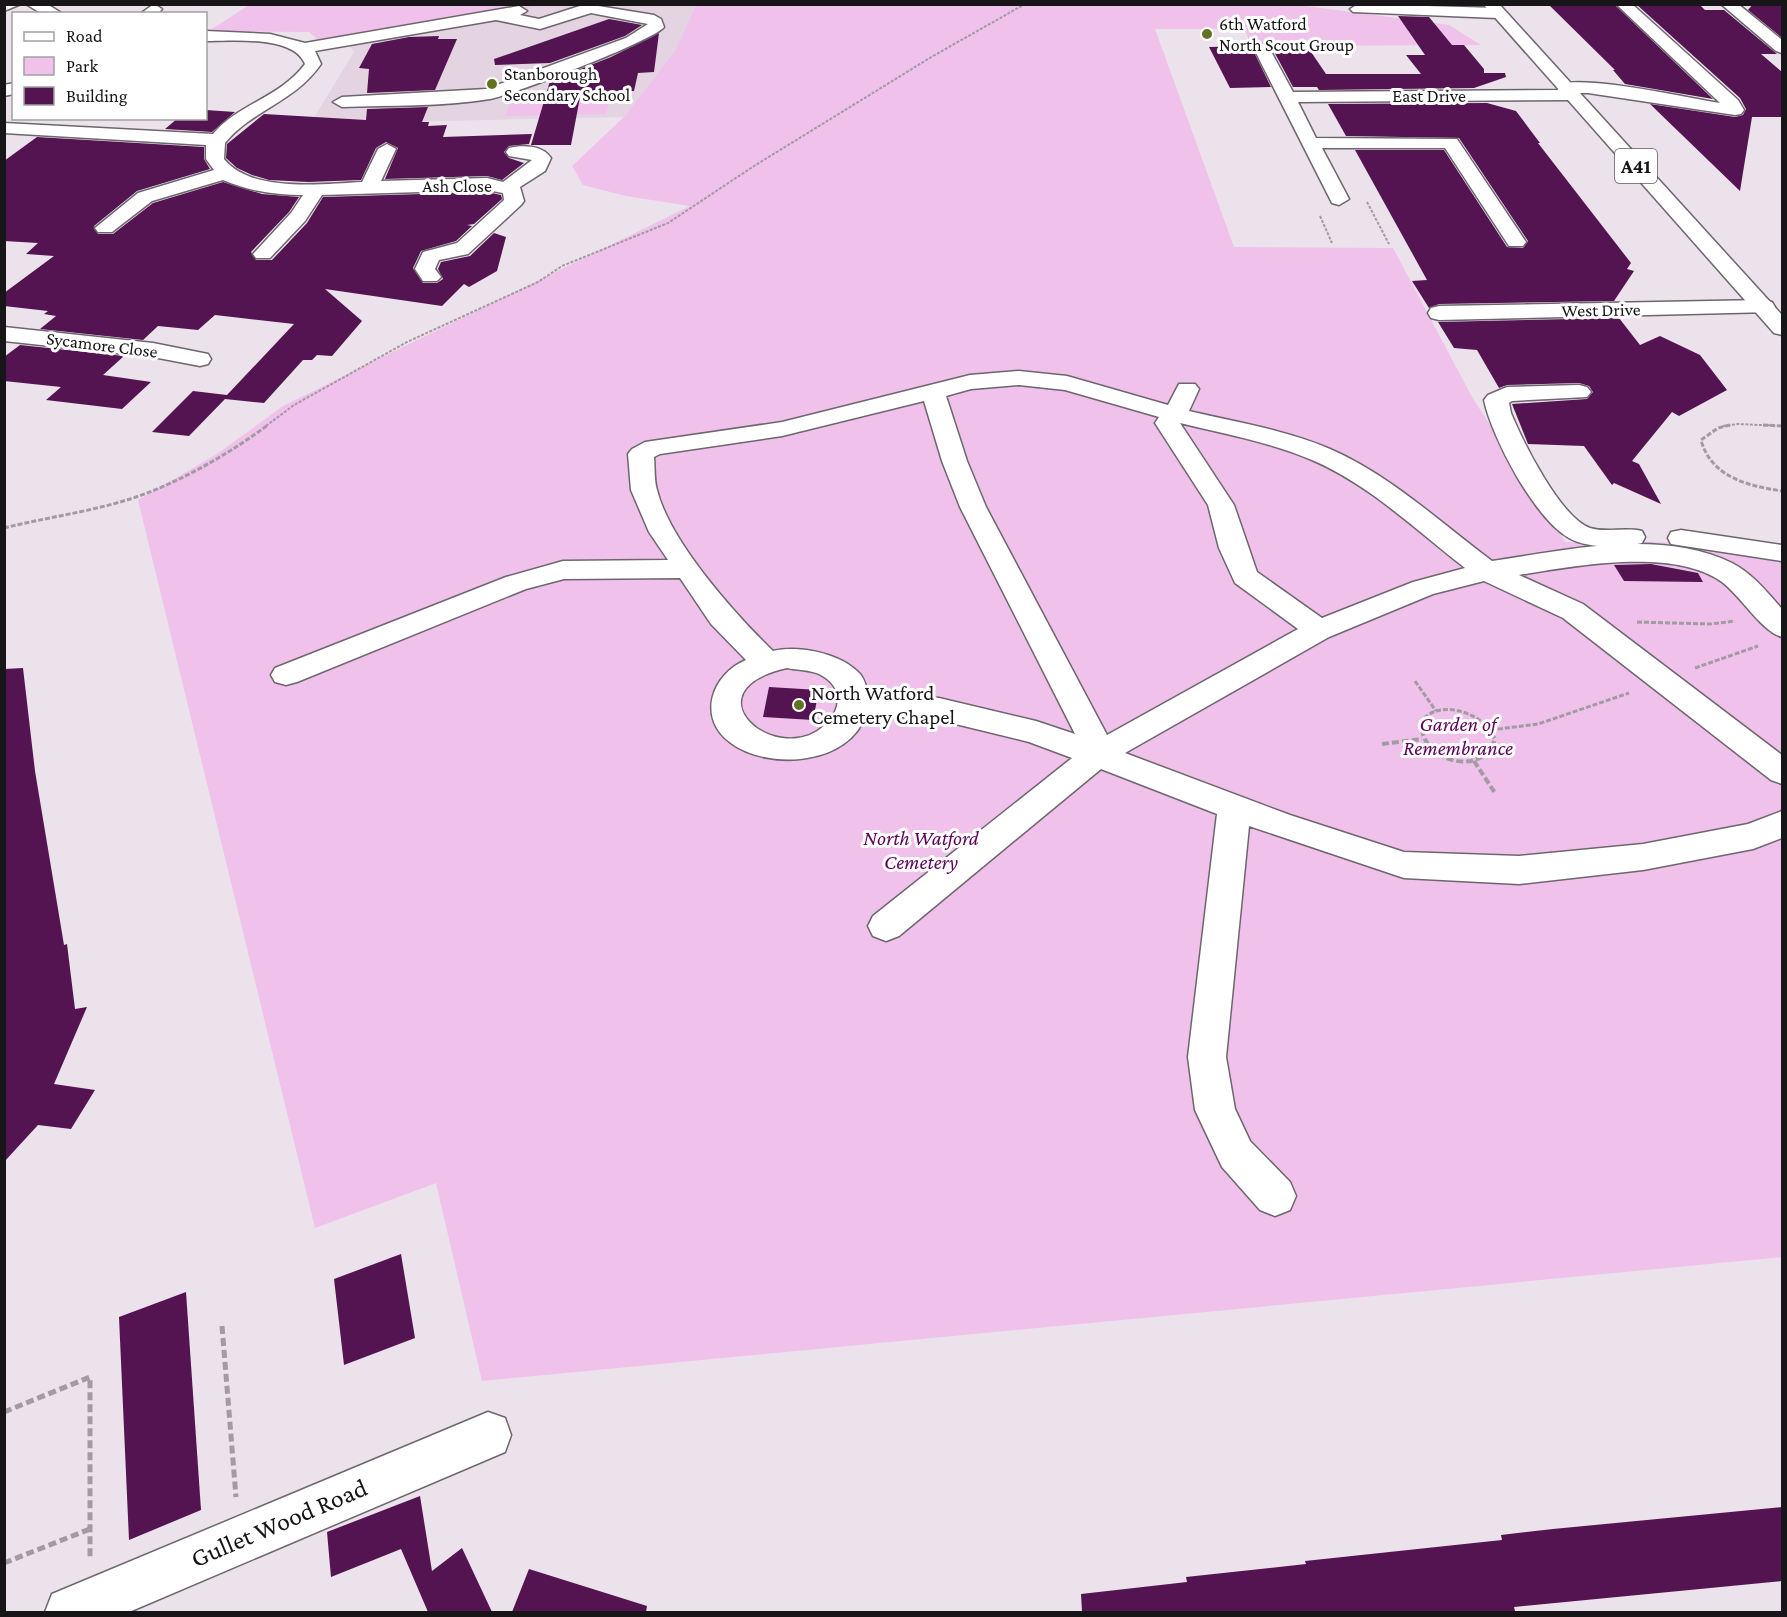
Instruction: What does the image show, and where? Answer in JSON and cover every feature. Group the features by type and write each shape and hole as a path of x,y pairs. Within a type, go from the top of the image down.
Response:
{"main road":[{"path":"4,7 14,4"},
{"path":"33,4 51,12"},
{"path":"207,36 260,39 303,48 556,4"},
{"name":"East Drive","path":"1287,97 1568,91 1588,88 1734,110 1732,104 1623,4"},
{"path":"1728,4 1782,48"},
{"path":"342,102 429,99 489,93 632,41 656,27 656,22 649,18 589,6 540,24 496,15"},
{"path":"1358,9 1493,9"},
{"name":"A41","path":"1493,9 1782,328"},
{"path":"1261,47 1340,199"},
{"path":"105,228 145,197 225,173 214,157 218,140 232,126 272,102 310,70 311,59 303,48"},
{"path":"4,128 218,140"},
{"path":"4,145 27,129"},
{"path":"1310,143 1451,143 1516,242"},
{"path":"369,187 387,149"},
{"path":"508,187 538,167 542,158 530,152 515,152"},
{"name":"Ash Close","path":"225,173 243,182 271,187 317,189 487,184 508,187 514,191 514,201 463,248 430,256 425,269 430,277"},
{"path":"263,254 298,217 317,189"},
{"name":"West Drive","path":"1439,313 1764,307"},
{"name":"Sycamore Close","path":"4,334 153,350 200,359"},
{"path":"766,662 721,617 662,532 644,490 641,454 654,447 782,429 970,382 1019,378 1066,383 1173,414 1220,424 1322,455 1366,479 1487,572 1579,616 1782,772"},
{"path":"1187,389 1180,406 1167,423 1221,505 1233,548 1245,578 1319,630"},
{"path":"933,392 958,471 1003,566 1078,704 1099,754"},
{"path":"1579,392 1507,394 1496,400 1496,411 1506,435 1525,468 1570,528 1596,536 1678,538 1782,553"},
{"path":"886,926 1099,754 1319,630 1423,588 1487,572 1580,559 1652,556 1696,559 1721,569 1747,587 1773,630"},
{"path":"1579,616 1568,594 1570,576 1580,559"},
{"path":"286,675 516,583 563,570 688,569"},
{"path":"787,658 808,658 828,664 843,674 854,687 856,703 852,718 839,732 822,742 802,748 780,749 759,745 731,724 725,710 727,695 735,681 748,670 766,662 787,658"},
{"path":"856,703 939,708 1036,732 1099,754 1134,771 1234,808 1404,865 1519,870 1643,857 1753,836 1782,824"},
{"path":"1234,808 1208,1057 1215,1110 1236,1154 1275,1196"},
{"name":"Gullet Wood Road","path":"80,1608 488,1435"}],"path":[{"path":"4,528 138,496 200,469 234,450 294,405 407,342 538,282 562,266 668,223 754,166 933,56 1025,4"},
{"path":"1782,426 1737,424 1720,426 1707,432 1701,440 1702,450 1710,461 1723,472 1761,488 1782,491"},
{"path":"1491,730 1538,724 1665,680 1755,645 1773,630 1753,616 1711,624 1579,616"},
{"path":"1415,681 1436,711"},
{"path":"1436,711 1460,711 1484,722 1491,730 1495,747 1491,754 1474,761 1450,759 1429,747 1422,739 1419,730 1426,715 1436,711"},
{"path":"1382,744 1422,739"},
{"path":"1474,761 1495,794"},
{"path":"222,1326 240,1540"},
{"path":"4,1412 90,1377 90,1529 80,1608"},
{"path":"4,1563 90,1529"}],"shaded area":[{"name":"Stanborough Secondary School","path":"543,5 696,5 676,51 624,117 310,124 354,52 350,46 322,43"}],"green space":[{"name":"North Watford Cemetery","path":"1291,4 1449,25 1481,45 1252,46 1244,29 1155,29 1234,247 1393,248 1472,397 1565,542 1621,541 1701,545 1782,560 1782,1257 482,1381 436,1183 315,1228 138,500 217,454 283,406 690,206 626,196 583,185 572,166 624,117 675,51 696,5"},
{"path":"249,5 543,5 322,43 309,32 209,31"},
{"path":"611,94 606,114 505,116 512,96"}],"building":[{"path":"1548,4 1614,4 1713,99 1625,84 1613,70 1615,70"},
{"path":"1636,4 1699,4 1705,10 1724,10 1777,54 1761,54 1782,72 1782,117 1752,117 1740,191 1650,104 1735,117 1743,115 1746,109 1740,98"},
{"path":"1753,4 1782,4 1782,38 1748,10"},
{"path":"1398,16 1429,17 1452,45 1464,45 1484,69 1484,73 1505,73 1506,77 1474,88 1319,90 1317,87 1293,87 1271,46 1307,46 1326,74 1421,74 1406,55 1425,55"},
{"path":"609,19 642,25 625,36 550,63 495,65 494,59"},
{"path":"659,33 654,72 638,73 634,91 581,92 571,145 531,145 550,81 611,57"},
{"path":"439,36 438,39 457,39 435,90 367,93 369,69 359,68 372,44 409,37"},
{"path":"1251,46 1271,87 1230,88 1209,47"},
{"path":"1487,103 1516,111 1631,263 1627,269 1634,271 1614,301 1439,304 1429,308 1412,281 1427,280 1355,150 1444,150 1507,247 1523,248 1528,241 1459,138 1346,136 1328,104"},
{"path":"428,107 422,122 429,122 428,126 447,125 443,137 532,134 529,144 509,146 504,152 509,158 524,163 502,180 487,176 385,179 398,148 386,142 376,148 361,180 308,182 269,180 237,168 226,158 227,144 264,114 366,120 367,109"},
{"path":"207,110 235,112 212,132 165,129 176,120 207,120"},
{"path":"37,137 204,147 204,159 210,169 137,191 94,226 98,234 113,234 153,203 223,182 262,194 299,197 289,212 251,252 256,260 272,260 307,223 323,197 487,192 501,195 502,199 474,224 467,225 472,226 456,241 421,251 413,268 423,283 437,283 443,279 438,269 441,262 470,256 494,233 506,237 497,271 469,287 464,284 442,306 325,289 362,321 332,356 317,355 312,360 303,360 264,403 225,399 189,436 152,432 193,391 227,395 294,324 215,315 198,330 158,326 143,340 40,329 56,316 44,314 48,311 4,306 4,293 54,256 26,254 38,243 4,241 4,161"},
{"path":"1619,318 1640,345 1660,336 1700,355 1727,390 1679,416 1672,412 1632,461 1639,464 1661,504 1614,483 1612,485 1584,446 1528,444 1512,404 1587,399 1593,392 1589,386 1579,383 1507,385 1499,388 1477,350 1454,348 1438,322"},
{"path":"20,345 124,356 103,375 151,382 122,409 46,400 61,387 4,381 4,357"},
{"path":"1651,564 1698,573 1703,582 1624,581 1614,565"},
{"path":"23,668 35,771 64,945 67,944 75,1009 87,1007 54,1084 95,1090 71,1129 38,1125 4,1162 4,669"},
{"name":"North Watford Cemetery Chapel","path":"769,687 819,690 813,720 763,717"},
{"path":"401,1254 415,1338 344,1365 334,1279"},
{"path":"186,1292 201,1510 129,1540 119,1317"},
{"path":"420,1496 432,1571 462,1548 492,1612 428,1612 401,1549 331,1577 327,1532"},
{"path":"1782,1507 1782,1581 1514,1607 1515,1611 1497,1612 1082,1612 1081,1594 1187,1582 1186,1577 1306,1564 1305,1561 1502,1540 1501,1535"},
{"path":"529,1569 647,1606 646,1612 512,1612"}],"place":[{"name":"6th Watford North Scout Group","path":"1207,34"},
{"name":"Stanborough Secondary School","path":"492,84"},
{"name":"North Watford Cemetery Chapel","path":"799,705"}],"park label":[{"name":"Garden of Remembrance","path":"1458,736"}]}
